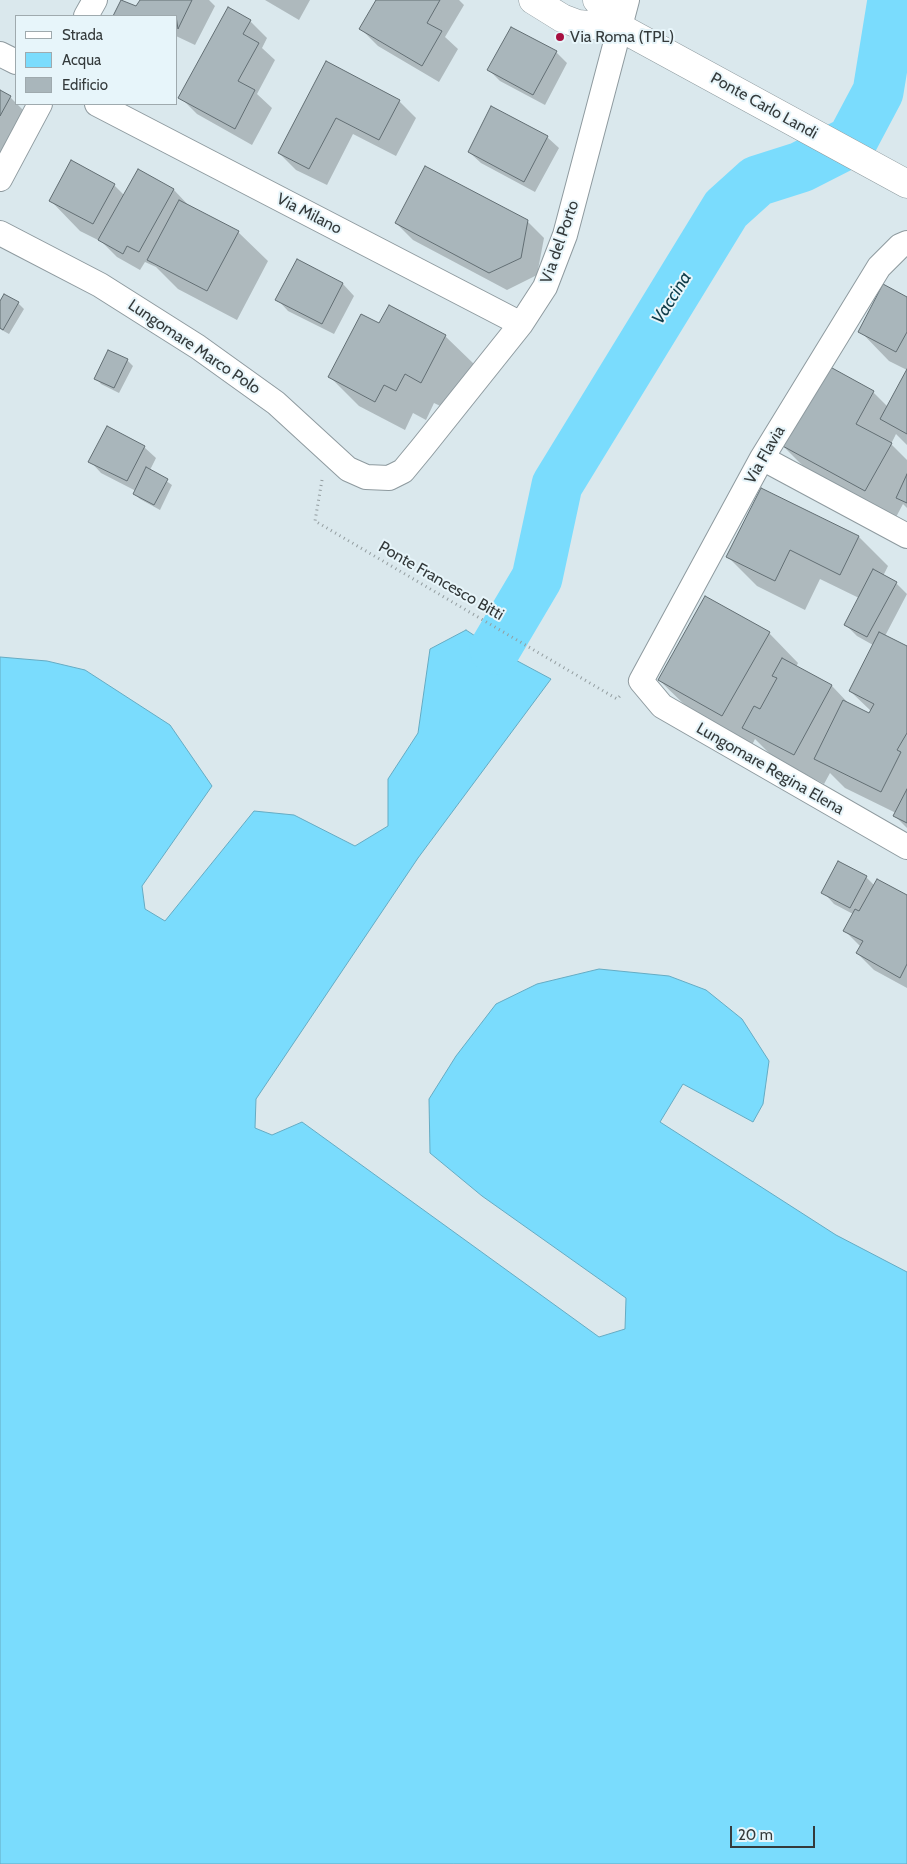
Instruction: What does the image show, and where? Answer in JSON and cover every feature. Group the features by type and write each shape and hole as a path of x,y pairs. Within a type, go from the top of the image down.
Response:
{"street":[{"path":"87,15 95,0"},
{"path":"533,0 562,18 578,24 621,28"},
{"path":"596,0 621,28"},
{"name":"Via del Porto","path":"374,479 389,478 403,471 521,324 545,287 562,246 628,0"},
{"name":"Ponte Carlo Landi","path":"621,28 899,180"},
{"path":"0,54 15,62"},
{"path":"0,179 39,105"},
{"name":"Via Milano","path":"98,105 521,324"},
{"name":"Lungomare Marco Polo","path":"0,233 100,284 190,342 276,403 348,469 374,479"},
{"name":"Via Flavia","path":"641,681 762,458 879,267 900,246 907,243"},
{"path":"762,458 907,536"},
{"name":"Lungomare Regina Elena","path":"641,681 662,706 907,847"}],"path":[{"name":"Ponte Francesco Bitti","path":"328,451 315,521 617,698"}],"water":[{"path":"466,630 495,649 551,679 418,858 256,1099 255,1128 272,1135 302,1122 599,1337 625,1329 626,1298 482,1196 430,1153 429,1099 456,1056 496,1004 537,984 599,969 669,976 706,990 742,1019 769,1061 763,1104 753,1122 683,1084 660,1122 836,1235 907,1272 907,1864 0,1864 0,657 47,661 85,670 170,725 212,786 142,886 145,909 165,921 254,811 294,815 355,846 388,826 388,779 418,733 430,649"}],"building":[{"path":"121,0 136,6 140,0 192,0 178,29 178,15 114,15"},
{"path":"376,0 440,0 427,23 442,31 422,66 359,29"},
{"path":"228,7 251,20 243,34 259,43 238,81 255,90 235,129 178,98"},
{"path":"511,27 557,51 533,95 487,70"},
{"path":"326,61 400,100 379,140 336,118 309,169 278,153"},
{"path":"0,90 11,96 0,116"},
{"path":"491,106 548,136 524,182 468,152"},
{"path":"71,160 115,184 93,224 49,201"},
{"path":"425,166 528,220 521,258 489,273 395,223"},
{"path":"138,169 174,189 139,252 127,246 123,254 98,240"},
{"path":"179,200 239,231 207,291 147,260"},
{"path":"297,259 343,283 322,324 275,300"},
{"path":"883,284 907,297 907,332 896,352 858,332"},
{"path":"4,294 19,302 3,330 0,328 0,301"},
{"path":"389,305 446,335 421,383 405,374 396,391 384,385 375,402 328,377 361,314 379,323"},
{"path":"108,350 128,359 114,388 94,379"},
{"path":"823,363 874,391 856,424 892,443 865,491 779,444"},
{"path":"907,369 907,434 880,419"},
{"path":"107,426 145,446 127,481 88,462"},
{"path":"146,467 168,479 154,505 133,494"},
{"path":"907,474 907,503 896,498"},
{"path":"761,488 859,536 840,575 790,550 775,581 726,557"},
{"path":"873,569 897,582 867,637 844,625"},
{"path":"705,596 770,632 722,716 658,680"},
{"path":"879,632 907,646 907,733 897,750 901,752 881,792 814,759 843,700 869,713 874,704 849,691"},
{"path":"782,658 832,685 794,755 742,728 754,706 760,709 777,678 772,676"},
{"path":"907,789 907,823 893,816"},
{"path":"838,861 867,876 850,908 821,893"},
{"path":"877,879 907,895 907,964 900,978 856,953 863,941 843,931 855,909 859,911"}],"waterway":[{"name":"Vaccina","path":"495,649 537,578 557,485 726,209 757,181 801,167 852,141 878,92 893,0"}],"place":[{"name":"Via Roma (TPL)","path":"560,37"}]}
